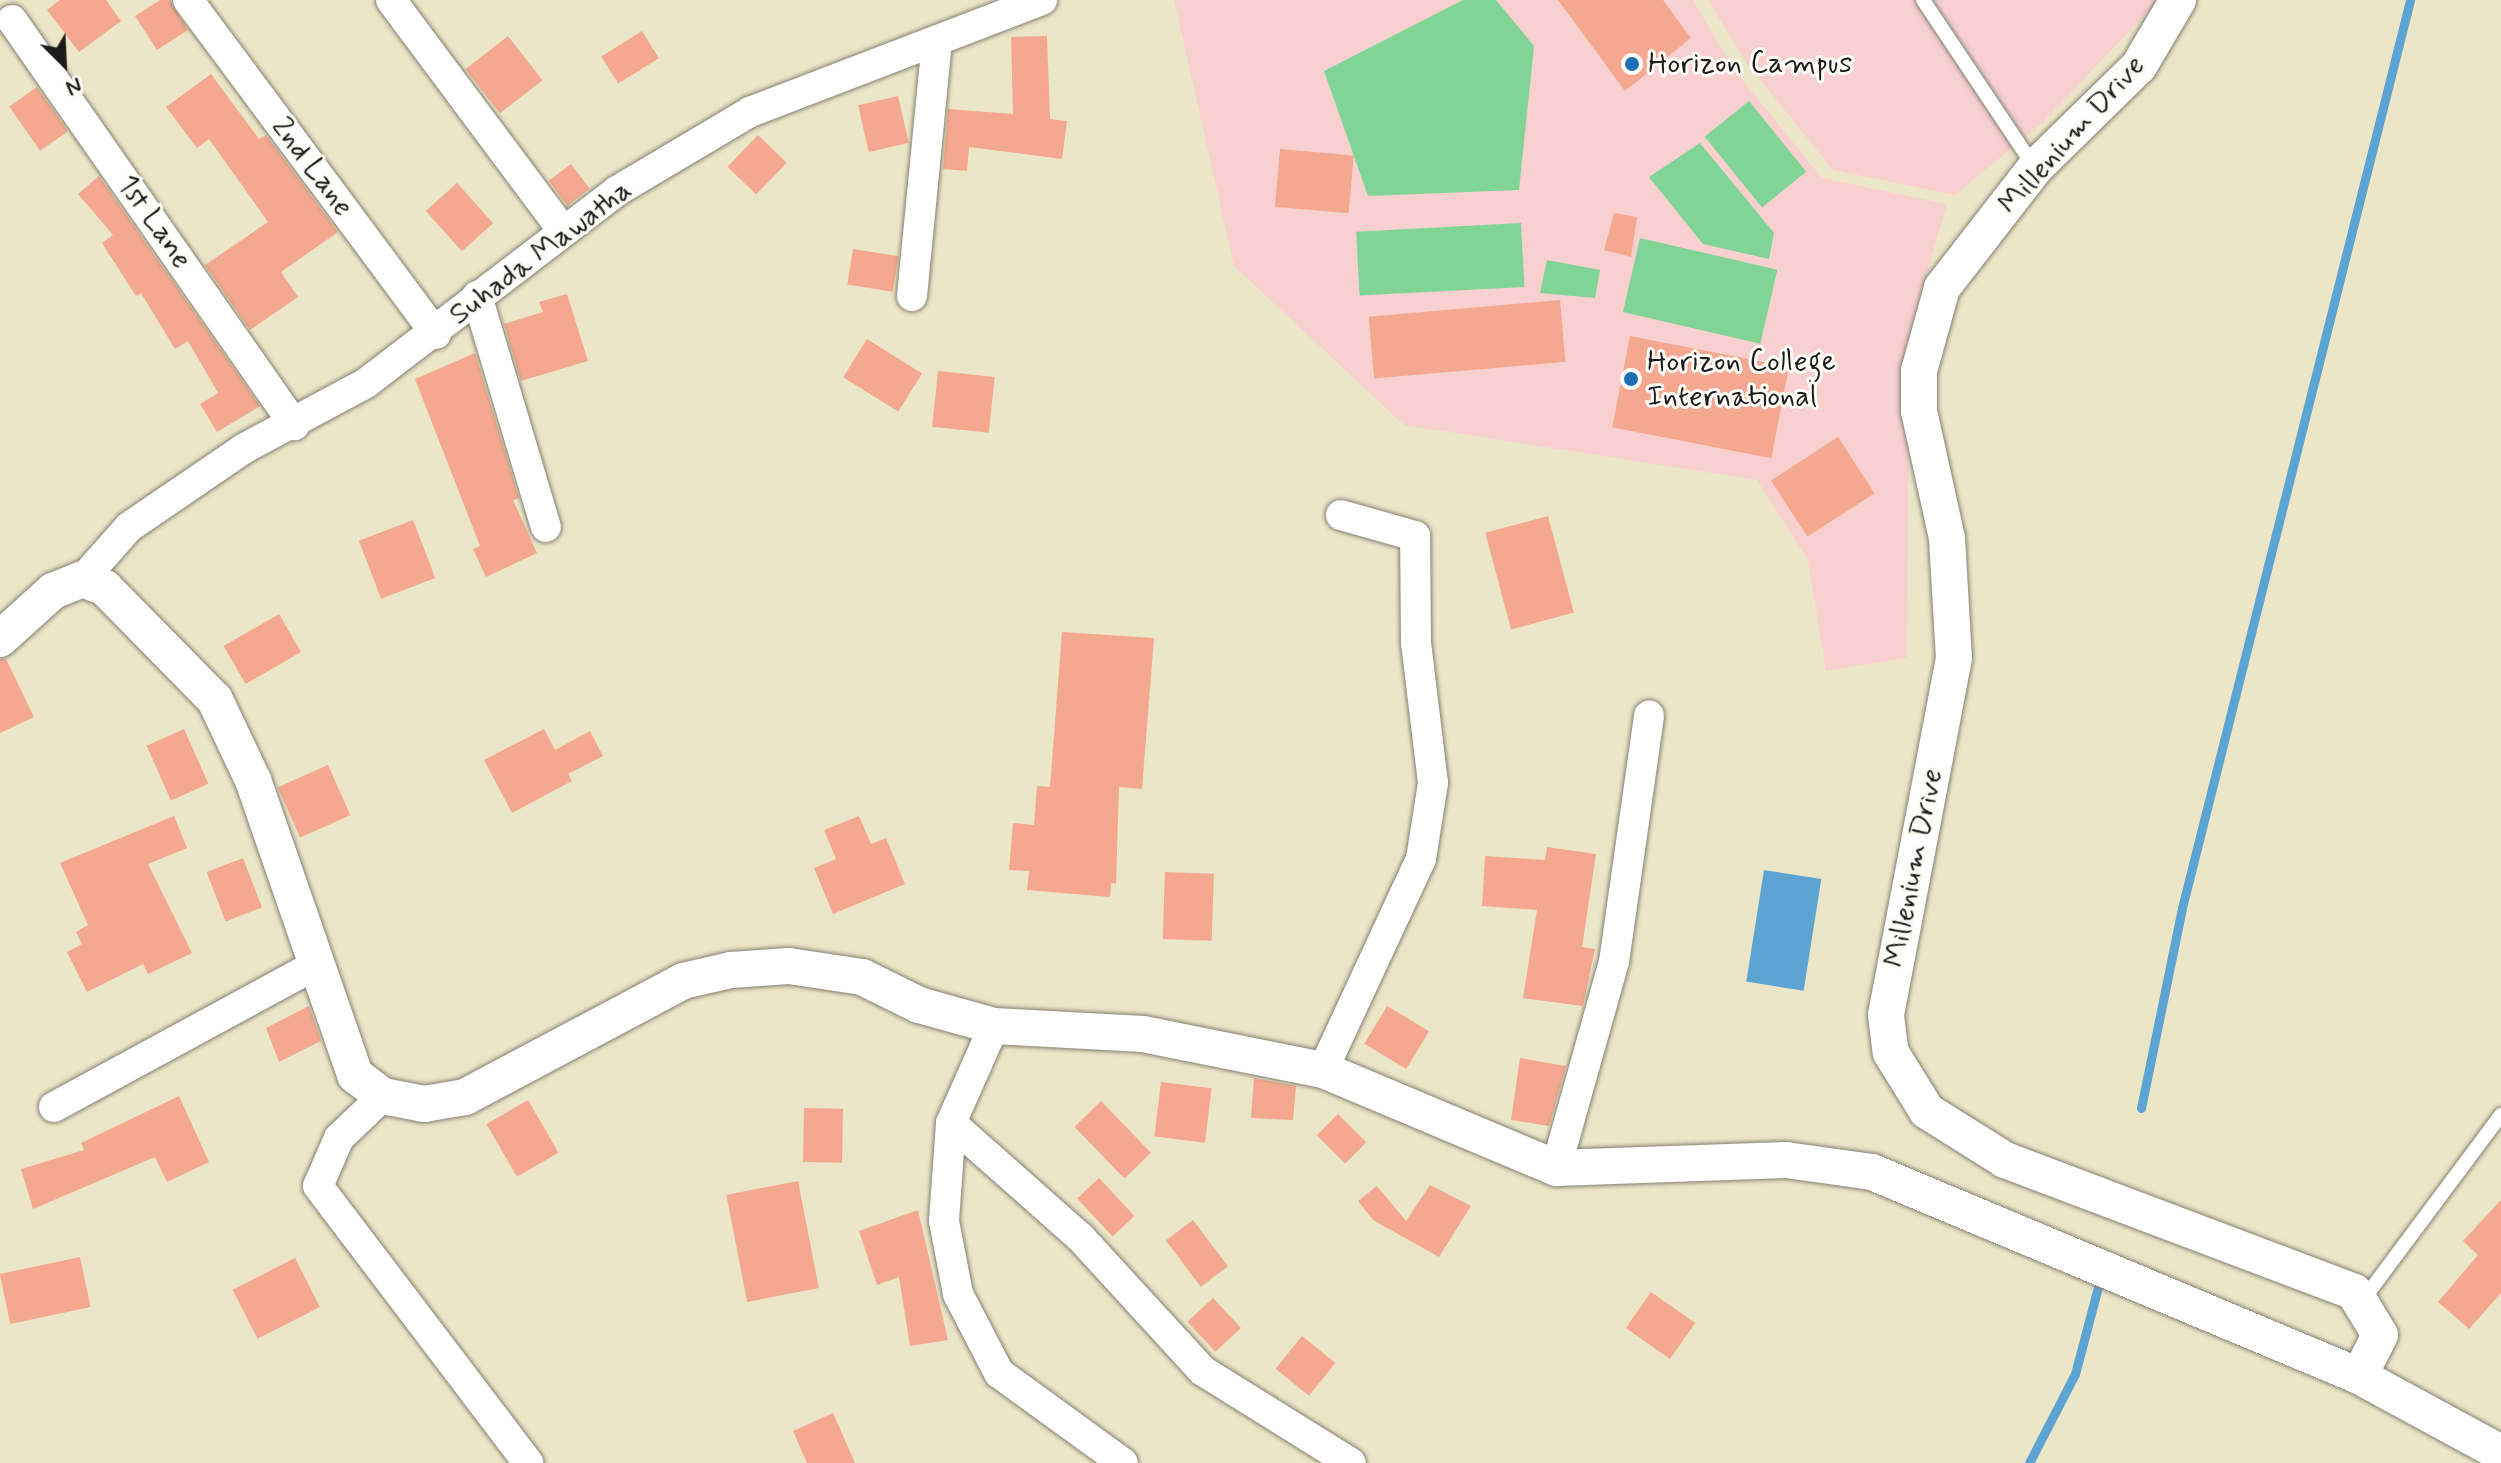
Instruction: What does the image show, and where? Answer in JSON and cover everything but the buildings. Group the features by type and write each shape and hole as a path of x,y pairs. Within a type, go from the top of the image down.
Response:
{"street":[{"name":"2nd Lane","path":"188,0 436,334"},
{"path":"391,0 562,229"},
{"name":"Millenium Drive","path":"2178,0 2139,66 2035,168 1942,288 1919,371 1919,411 1947,538 1954,658 1886,1015 1891,1053 1927,1111 2005,1160 2354,1292 2363,1300"},
{"name":"Suhada Mawatha","path":"83,579 129,527 245,448 295,425 436,334 477,296 562,229 750,112 937,41 1022,4"},
{"name":"1st Lane","path":"12,20 295,425"},
{"path":"912,296 937,41"},
{"path":"477,296 546,527"},
{"path":"1323,1070 1421,859 1433,783 1416,643 1415,536 1341,515"},
{"path":"0,639 53,591 83,579 105,588 215,700 253,780 355,1075 383,1096 424,1104 465,1097 683,981 731,970 789,966 862,977 919,1005 994,1026 1143,1034 1323,1070 1556,1168 1786,1160 1872,1172 2359,1376 2501,1453"},
{"path":"1556,1168 1614,962 1649,715"},
{"path":"54,1107 317,964"},
{"path":"994,1026 951,1123 944,1221 958,1294 999,1373 1123,1463"},
{"path":"383,1096 339,1138 318,1186 528,1463"},
{"path":"951,1123 1080,1237 1203,1371 1351,1463"},
{"path":"2359,1376 2380,1335 2363,1300"}],"lane":[{"path":"1923,0 2035,168"},
{"path":"2363,1300 2501,1115"}],"shaded area":[{"name":"Horizon College International","path":"1174,0 1693,0 1735,71 1822,178 1947,204 1909,333 1907,658 1826,671 1808,560 1757,480 1404,425 1234,266"},
{"path":"1708,0 2159,0 2041,124 1955,195 1833,170 1746,62"}],"green space":[{"path":"1463,0 1496,0 1534,46 1519,190 1368,196 1324,71"},
{"path":"1749,101 1806,172 1762,208 1705,137"},
{"path":"1700,143 1774,233 1769,259 1703,244 1649,177"},
{"path":"1521,223 1524,287 1360,296 1356,232"},
{"path":"1640,238 1777,270 1760,344 1623,312"},
{"path":"1547,260 1600,270 1595,298 1540,293"}],"water":[{"path":"1764,870 1821,879 1804,991 1746,982"}],"waterway":[{"path":"2141,1108 2182,908 2410,0"},
{"path":"2029,1463 2075,1374 2098,1287"}],"place":[{"name":"Horizon Campus","path":"1632,64"},
{"name":"Horizon College International","path":"1631,379"}]}
